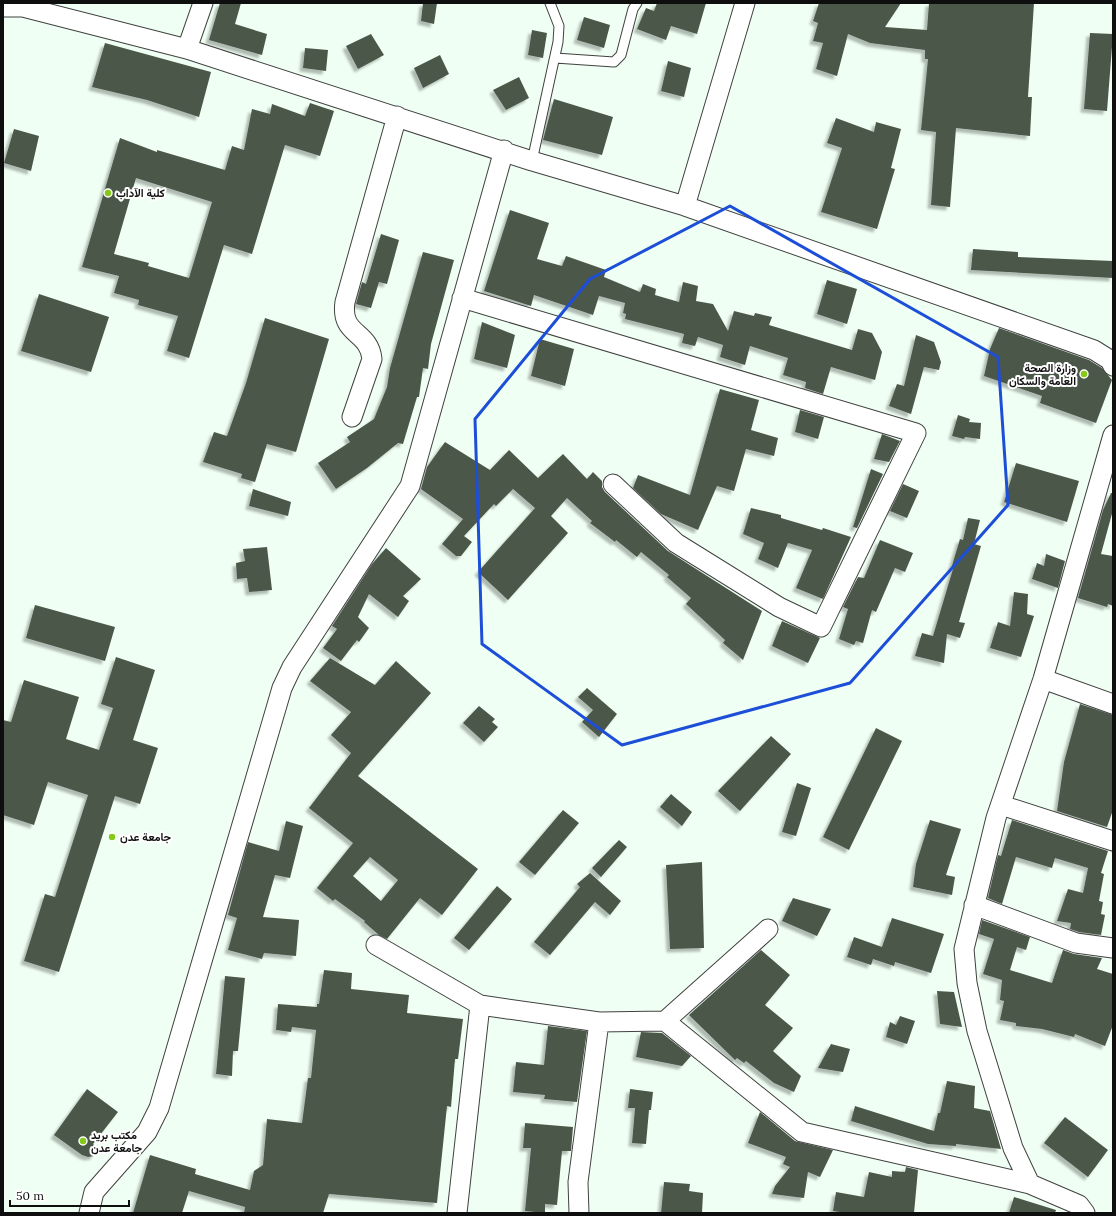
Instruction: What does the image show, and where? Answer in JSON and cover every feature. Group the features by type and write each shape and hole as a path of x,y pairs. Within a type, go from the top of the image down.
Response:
{"street":[{"path":"187,48 203,3"},
{"path":"685,206 745,3"},
{"path":"3,7 24,5 187,48 532,160 685,206 1094,350 1110,360 1113,366"},
{"path":"352,417 372,359 372,350 366,341 353,331 346,322 343,314 345,302 397,116"},
{"path":"89,1213 94,1192 147,1132 159,1108 282,688 292,667 410,486 504,150"},
{"path":"462,298 916,433 821,627 779,607 676,543 613,484"},
{"path":"1030,1184 1012,1148 977,1031 967,983 964,948 1001,805 1043,680 1110,462 1113,435"},
{"path":"1043,680 1113,704"},
{"path":"1001,805 1113,841"},
{"path":"974,905 1076,943 1113,948"},
{"path":"665,1021 768,929"},
{"path":"376,945 480,1005 599,1022 665,1021 802,1132 1030,1184 1079,1205 1085,1213"},
{"path":"457,1213 480,1005"},
{"path":"579,1213 578,1182 599,1022"}],"lane":[{"path":"532,160 555,58 559,26 550,3"},
{"path":"555,58 614,62 621,55 633,9 637,3"}],"highlighted area":[{"path":"730,206 998,357 1008,505 850,683 622,745 482,644 475,419 590,279"}],"building":[{"path":"220,3 241,3 235,24 267,34 262,55 209,40"},
{"path":"423,3 437,3 434,24 421,21"},
{"path":"657,3 706,3 697,34 671,26 666,40 637,29 646,8 654,11"},
{"path":"819,3 901,3 885,27 927,30 929,3 1034,3 1028,97 1032,97 1030,136 956,128 950,207 931,205 936,132 921,130 928,59 925,59 925,50 870,43 848,34 837,76 816,69 823,43 813,41 818,23 813,21"},
{"path":"584,17 610,25 604,48 577,40"},
{"path":"532,30 547,33 543,58 528,55"},
{"path":"1090,33 1113,34 1107,111 1084,109"},
{"path":"371,34 384,55 358,69 346,46"},
{"path":"105,43 211,72 199,117 147,100 92,87"},
{"path":"305,48 328,50 326,71 303,68"},
{"path":"440,55 449,74 423,88 414,68"},
{"path":"668,61 691,68 684,97 661,91"},
{"path":"519,77 529,98 506,110 493,90"},
{"path":"554,99 613,117 602,155 543,140"},
{"path":"310,103 334,111 320,156 285,145 252,254 224,245 189,358 167,351 178,316 138,305 139,300 114,293 119,276 82,267 120,138 157,152 157,150 225,170 232,146 244,150 252,109 270,114 272,104 305,116","holes":["136,178 212,202 189,278 148,266 149,263 114,254"]},
{"path":"836,118 874,132 876,122 901,129 891,168 895,169 877,229 821,212 842,148 827,143"},
{"path":"14,129 39,136 31,171 4,163"},
{"path":"510,210 549,223 537,259 562,266 566,256 606,270 604,277 640,292 643,284 656,289 655,295 679,302 683,282 698,286 696,301 713,304 728,331 734,311 754,316 755,313 772,317 769,325 852,350 858,329 872,333 882,352 875,380 831,367 823,394 805,388 806,382 783,375 788,358 750,346 745,365 720,357 723,345 698,337 695,346 682,343 684,334 625,319 626,314 623,313 625,303 599,296 593,315 534,295 531,306 484,291"},
{"path":"381,234 399,240 387,284 379,282 371,308 356,304 362,282 366,284"},
{"path":"973,249 1018,252 1018,257 1113,261 1113,278 971,270"},
{"path":"423,252 454,260 431,344 428,369 423,368 419,397 417,397 403,444 398,443 367,468 336,489 318,463 350,442 347,437 374,419 387,387 390,368"},
{"path":"827,280 857,289 847,324 817,314"},
{"path":"39,294 109,317 91,372 21,351"},
{"path":"265,318 329,339 296,452 267,444 255,482 241,478 242,474 203,462 214,432 227,436 246,383"},
{"path":"482,322 515,335 507,368 474,359"},
{"path":"999,328 1089,360 1102,368 1112,380 1096,423 1040,403 1042,396 984,376 990,349"},
{"path":"916,335 934,342 941,362 939,370 924,367 911,414 889,406 897,384 904,386"},
{"path":"540,339 574,349 565,386 531,376"},
{"path":"720,389 759,400 751,430 778,438 774,456 746,449 734,491 717,486 698,530 661,514 633,488 638,475 690,495"},
{"path":"800,410 824,417 818,439 795,432"},
{"path":"958,415 970,419 969,422 981,423 980,439 965,437 964,439 952,436"},
{"path":"882,434 900,441 889,462 874,459"},
{"path":"445,442 490,470 509,450 538,478 563,454 587,479 593,472 602,481 602,487 605,492 668,551 762,611 743,660 723,643 725,640 686,604 691,598 667,577 669,575 641,552 637,557 616,540 615,542 590,523 592,521 567,498 551,516 568,533 508,600 478,572 535,508 513,489 496,506 494,504 464,536 472,542 461,556 456,556 442,544 463,519 421,489 427,467"},
{"path":"1016,463 1079,481 1067,522 1004,502"},
{"path":"871,469 883,474 857,528 853,527"},
{"path":"903,484 919,491 907,518 890,511"},
{"path":"253,489 291,502 288,516 249,506"},
{"path":"1111,493 1113,493 1113,510 1101,554 1113,556 1113,606 1108,604 1107,607 1078,598 1103,510"},
{"path":"751,508 781,515 781,518 822,530 823,528 851,537 823,599 796,588 812,550 788,543 778,568 758,559 764,543 743,534"},
{"path":"968,518 980,520 974,544 981,546 959,622 965,623 960,638 947,634 944,663 915,656 922,633 933,636 953,569 951,569 960,539 963,540"},
{"path":"880,540 913,553 905,572 895,568 876,612 872,610 863,643 856,641 854,645 839,639 848,609 843,607 858,577 864,578"},
{"path":"267,547 272,590 249,592 247,578 237,579 236,563 245,561 243,549"},
{"path":"386,548 421,579 403,596 409,601 398,617 369,594 358,617 369,628 359,642 357,640 341,661 323,648 337,629 332,626 372,564"},
{"path":"1046,554 1065,561 1058,588 1032,579 1037,563 1044,566"},
{"path":"1014,592 1028,594 1027,614 1034,616 1021,657 990,648 998,622 1010,626"},
{"path":"35,605 115,627 105,661 26,638"},
{"path":"782,621 820,638 808,663 772,646"},
{"path":"116,657 155,670 133,740 158,748 140,804 115,796 59,972 24,961 45,894 55,897 88,795 48,782 34,825 3,815 3,720 11,722 24,680 79,697 66,739 99,750 113,708 101,704"},
{"path":"330,658 375,685 396,661 431,693 358,776 478,869 442,915 420,898 387,939 379,935 364,922 365,921 335,899 333,901 317,888 353,843 309,808 351,753 331,735 351,712 310,681","holes":["370,857 398,880 381,901 353,876"]},
{"path":"587,688 617,714 599,737 582,722 593,710 578,697"},
{"path":"1080,704 1113,715 1113,810 1107,827 1057,811 1064,762"},
{"path":"479,706 495,719 492,722 498,727 484,742 463,723"},
{"path":"876,728 902,741 849,850 823,837"},
{"path":"771,736 791,754 740,811 718,791"},
{"path":"797,783 811,788 796,836 782,832"},
{"path":"671,794 692,812 682,826 660,807"},
{"path":"563,810 579,823 535,875 519,862"},
{"path":"930,820 961,829 946,875 955,877 952,895 913,887 916,864"},
{"path":"1012,820 1108,851 1101,873 1104,874 1099,901 1103,902 1101,914 1105,915 1101,935 1079,932 1070,929 1071,923 1057,921 1068,889 1083,893 1088,868 1055,858 1052,868 1016,857 1002,904 988,898 998,855 1001,856"},
{"path":"286,821 303,826 290,878 275,875 263,917 299,920 296,956 264,953 262,959 228,950 237,918 228,915 248,842 279,851"},
{"path":"619,840 627,847 601,877 592,868"},
{"path":"702,862 704,948 670,949 666,865"},
{"path":"590,873 621,901 610,915 595,902 550,955 534,942 580,887 577,884"},
{"path":"497,886 512,899 469,950 454,938"},
{"path":"793,898 831,909 817,936 782,921"},
{"path":"892,918 944,934 931,973 895,962 894,966 873,959 871,965 847,957 854,937 882,947"},
{"path":"982,920 1030,937 1026,950 1017,947 1010,970 1052,983 1063,950 1074,954 1102,958 1097,969 1113,974 1113,1025 1105,1046 1075,1034 1074,1037 1042,1029 1016,1026 1016,1023 1000,1020 1004,1001 1000,1000 1002,980 983,974 994,939 979,934"},
{"path":"761,950 790,975 765,1005 793,1028 773,1051 801,1076 794,1092 774,1083 746,1061 744,1063 737,1058 735,1060 689,1015"},
{"path":"324,970 352,973 351,989 409,995 407,1013 463,1019 458,1059 455,1059 451,1107 447,1106 437,1203 329,1194 323,1213 244,1213 245,1207 189,1191 182,1213 133,1213 150,1155 196,1169 195,1174 250,1190 254,1171 263,1165 267,1119 302,1123 308,1078 311,1078 316,1030 292,1027 291,1032 276,1030 278,1004 317,1007 317,1004 319,1004"},
{"path":"225,976 245,978 238,1051 233,1051 232,1076 216,1074"},
{"path":"937,991 954,992 962,1027 940,1024"},
{"path":"900,1016 915,1021 907,1044 886,1037 890,1022 896,1025"},
{"path":"548,1026 587,1031 577,1102 544,1099 545,1095 513,1092 516,1062 544,1065"},
{"path":"641,1032 662,1033 691,1056 682,1066 636,1057"},
{"path":"831,1044 850,1049 843,1072 818,1068"},
{"path":"947,1081 975,1086 974,1108 990,1111 1001,1149 956,1144 956,1146 928,1144 851,1121 855,1106 934,1131 938,1113 940,1113"},
{"path":"87,1089 118,1112 93,1144 97,1148 94,1156 88,1157 82,1155 54,1135"},
{"path":"630,1089 653,1092 651,1110 649,1110 646,1144 632,1143 635,1108 628,1108"},
{"path":"760,1112 795,1141 833,1150 820,1177 808,1172 804,1198 772,1194 775,1186 790,1167 783,1164 786,1157 748,1143"},
{"path":"1065,1117 1108,1150 1088,1177 1044,1143"},
{"path":"525,1123 573,1127 571,1151 562,1151 557,1205 545,1204 545,1213 525,1211 531,1148 523,1148"},
{"path":"906,1167 918,1170 914,1213 846,1213 833,1211 836,1192 864,1197 869,1172 892,1177 892,1171 905,1172"},
{"path":"664,1182 690,1184 689,1191 703,1193 702,1213 661,1213"},
{"path":"1014,1197 1056,1210 1055,1213 1009,1213"}],"place":[{"name":"كلية الآداب","path":"108,193"},
{"name":"وزارة الصحة العامة والسكان","path":"1084,374"},
{"name":"جامعة عدن","path":"112,837"},
{"name":"مكتب بريد جامعة عدن","path":"83,1141"}]}
